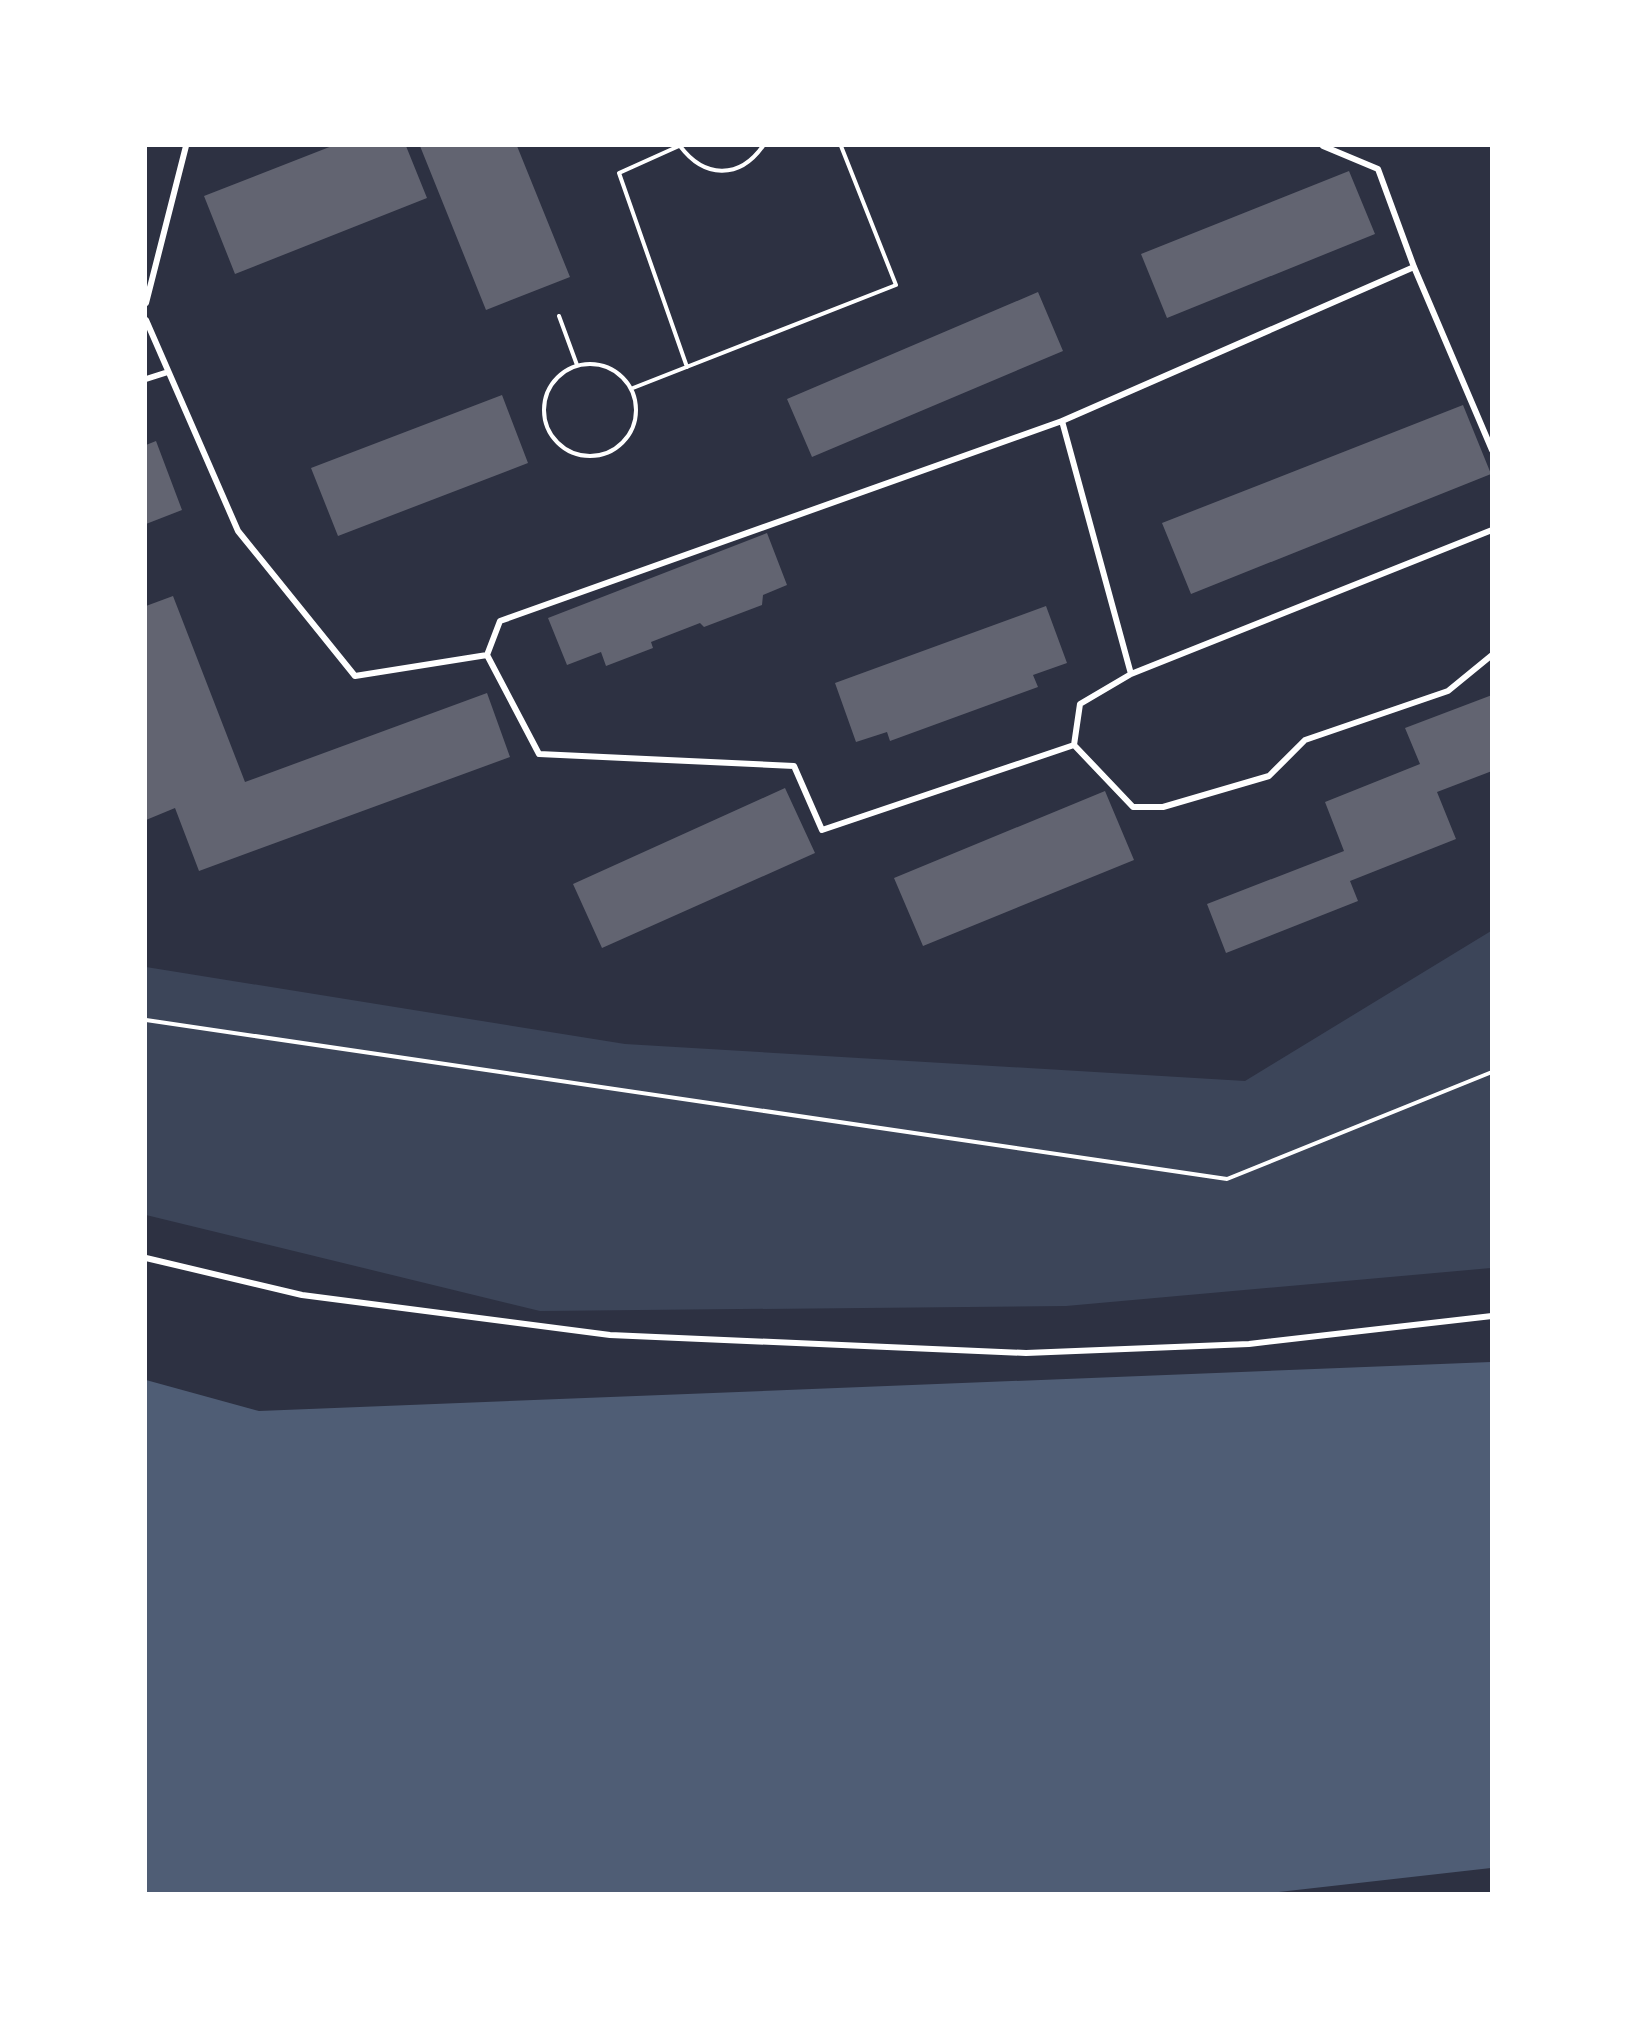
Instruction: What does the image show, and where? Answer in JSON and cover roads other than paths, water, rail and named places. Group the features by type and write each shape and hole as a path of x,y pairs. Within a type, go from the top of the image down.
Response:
{"street":[{"path":"146,303 186,146"},
{"path":"1323,146 1378,169 1414,267 1491,450"},
{"path":"1074,746 822,830 794,766 539,754 487,655 500,621 1062,421 1414,267"},
{"path":"146,320 238,531 355,676 487,655"},
{"path":"146,379 168,372"},
{"path":"1062,421 1131,674"},
{"path":"1074,746 1080,704 1131,674 1491,530"},
{"path":"1074,746 1133,807 1162,807 1269,776 1305,740 1448,691 1491,655"},
{"path":"146,1258 302,1295 610,1335 1026,1353 1249,1344 1491,1316"}]}
